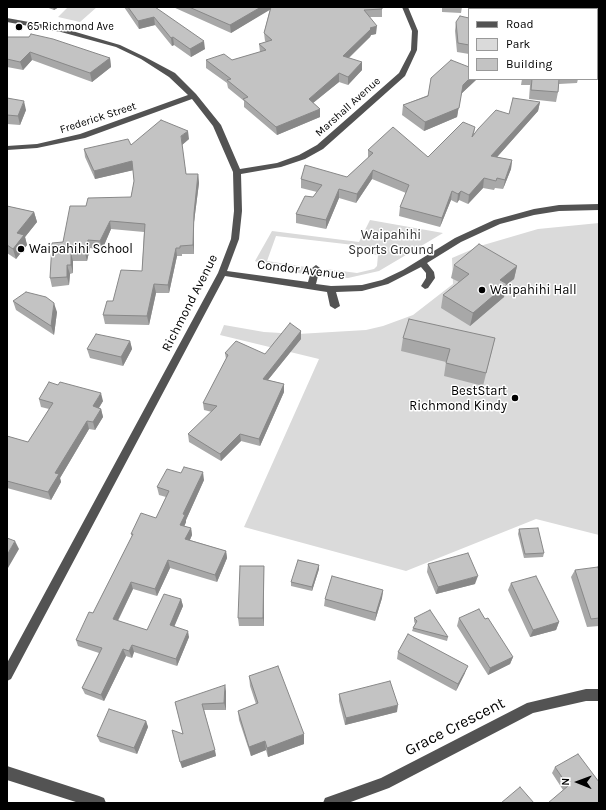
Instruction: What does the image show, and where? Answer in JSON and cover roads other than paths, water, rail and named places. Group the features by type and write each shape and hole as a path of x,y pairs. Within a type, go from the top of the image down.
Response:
{"street":[{"name":"Marshall Avenue","path":"237,172 278,165 302,158 320,147 402,74 414,50 415,31 405,7"},
{"name":"Richmond Avenue","path":"7,20 62,30 118,46 143,58 172,75 193,96 217,125 237,172 238,211 235,239 222,273 7,675"},
{"name":"Frederick Street","path":"7,148 38,146 82,136 193,96"},
{"name":"Condor Avenue","path":"222,273 331,289 362,288 385,282 406,272 458,240 497,222 534,212 552,209 599,207"},
{"path":"422,262 427,267 431,278 425,286"},
{"path":"311,286 316,268"},
{"path":"331,289 335,306"},
{"name":"Grace Crescent","path":"330,803 384,783 531,707 586,695 599,695"},
{"path":"7,773 99,803"}],"place":[{"name":"65 Richmond Ave","path":"19,27"},
{"name":"Waipahihi School","path":"21,249"},
{"name":"Waipahihi Hall","path":"482,290"},
{"name":"BestStart Richmond Kindy","path":"515,398"}],"park label":[{"name":"Waipahihi Sports Ground","path":"391,242"}]}
